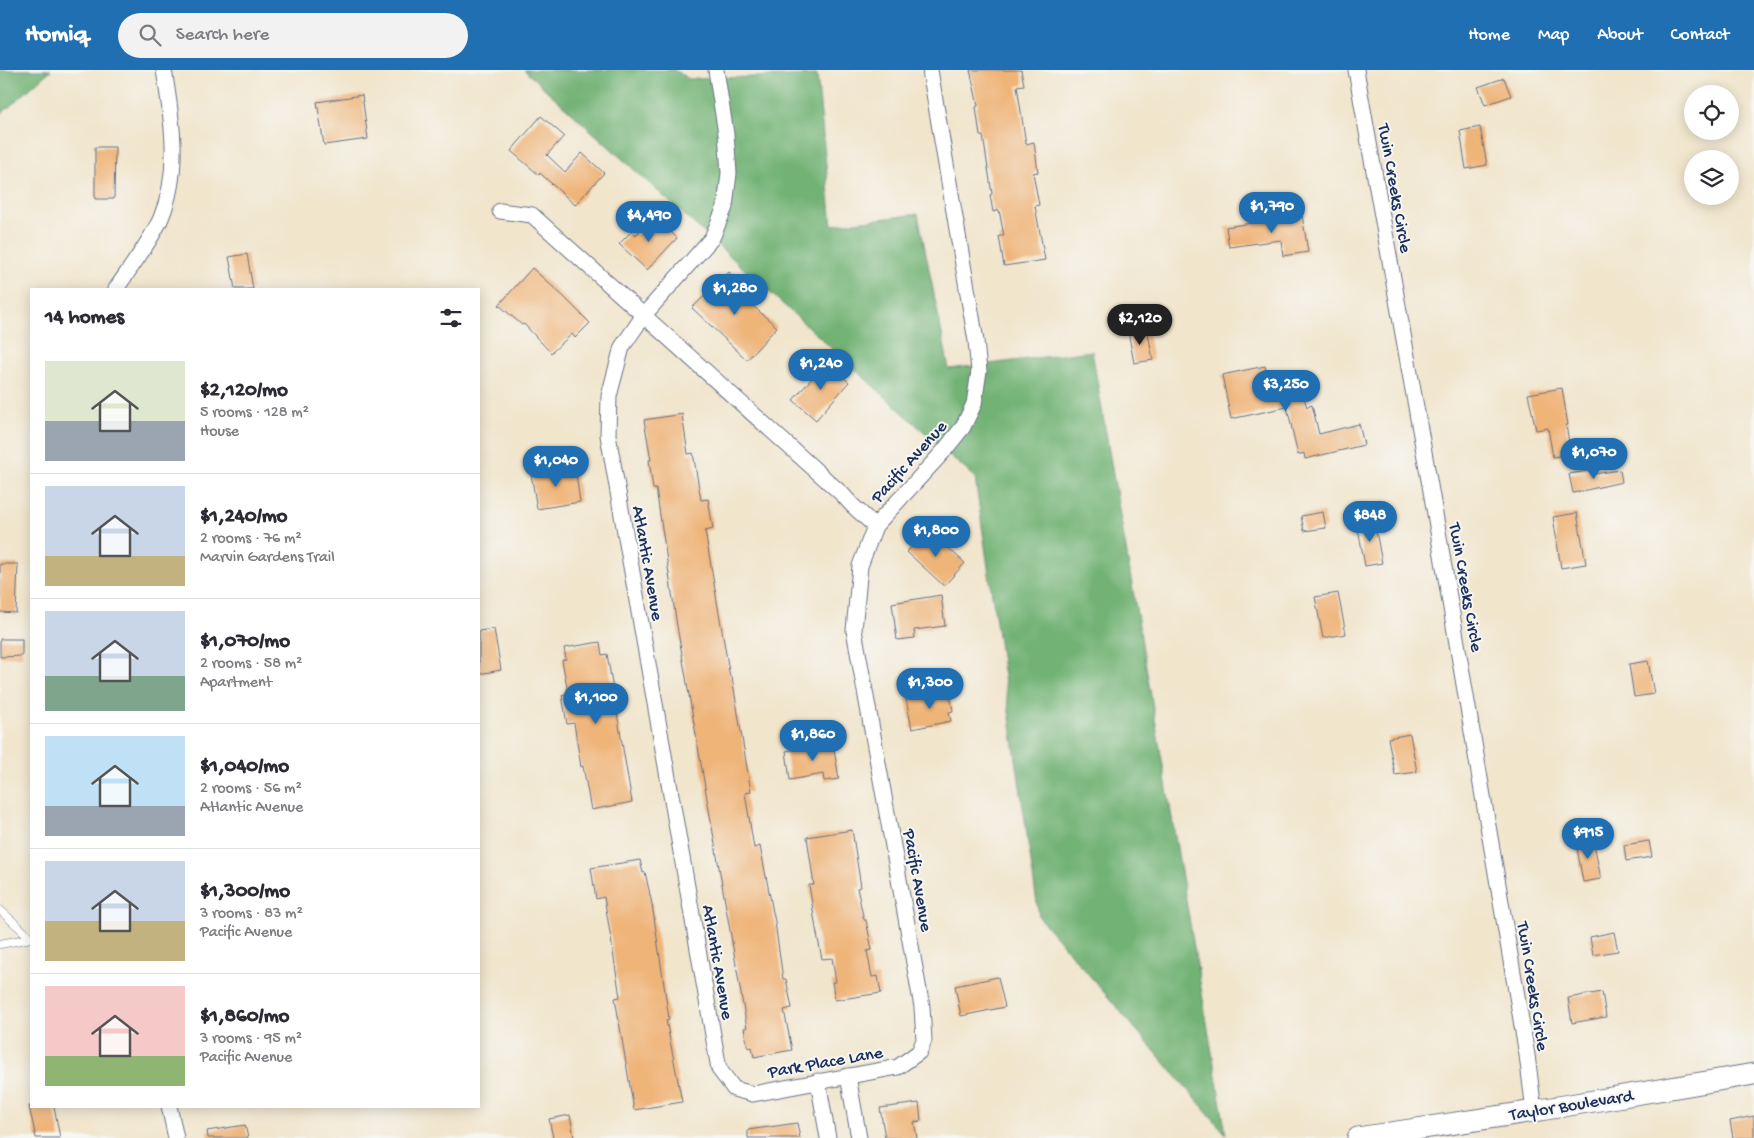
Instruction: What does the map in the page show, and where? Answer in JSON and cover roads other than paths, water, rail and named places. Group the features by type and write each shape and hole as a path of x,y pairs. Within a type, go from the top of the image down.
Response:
{"street":[{"path":"117,288 140,254 161,218 169,192 173,173 172,125 164,70"},
{"name":"Atlantic Avenue","path":"716,70 726,134 728,163 725,207 712,238 644,315 622,347 609,396 608,435 718,1069 734,1089"},
{"name":"Pacific Avenue","path":"919,1052 924,1040 922,1007 854,630 860,566 875,526 943,452 963,427 974,404 980,371 930,70"},
{"name":"Twin Creeks Circle","path":"1356,70 1445,571 1527,1055 1534,1111"},
{"path":"500,211 532,215 875,526"},
{"name":"Park Place Lane","path":"734,1089 753,1094 898,1067 919,1052"},
{"name":"Taylor Boulevard","path":"1358,1138 1400,1135 1754,1074"},
{"path":"848,1076 859,1138"},
{"path":"818,1081 828,1138"},
{"path":"169,1108 176,1138"}],"lane":[{"path":"0,910 30,937"},
{"path":"0,944 30,938"}]}
